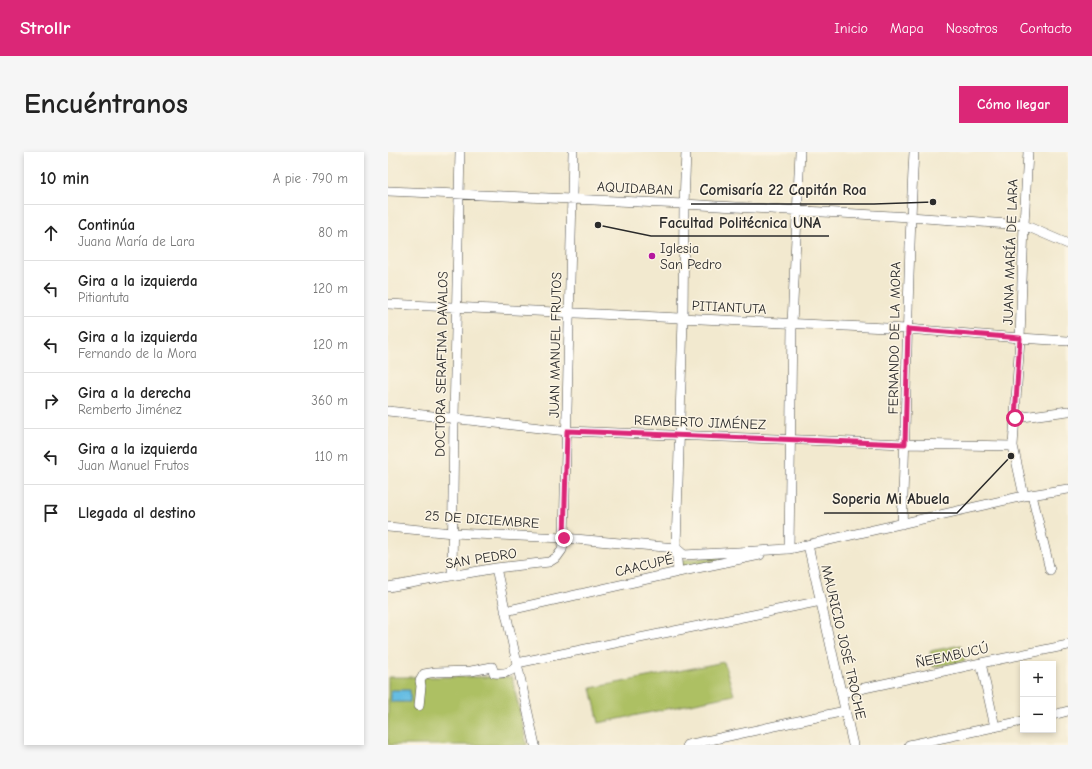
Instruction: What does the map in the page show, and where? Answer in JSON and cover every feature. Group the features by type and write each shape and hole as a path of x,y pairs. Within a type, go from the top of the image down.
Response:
{"street":[{"name":"DOCTORA SERAFINA DAVALOS","path":"452,576 460,152"},
{"name":"JUAN MANUEL FRUTOS","path":"564,538 573,152"},
{"path":"678,572 676,548 683,319 686,152"},
{"path":"789,549 792,324 800,152"},
{"name":"FERNANDO DE LA MORA","path":"902,524 910,217 914,152"},
{"name":"JUANA MARÍA DE LARA","path":"1028,152 1020,338 1013,446 1050,570"},
{"name":"AQUIDABAN","path":"388,191 684,204 1024,225 1068,244"},
{"name":"PITIANTUTA","path":"388,304 908,329 1068,341"},
{"name":"REMBERTO JIMÉNEZ","path":"388,411 567,431 905,444 1013,446"},
{"path":"1015,418 1068,411"},
{"name":"25 DE DICIEMBRE","path":"388,527 453,533 564,538 676,548 684,555 789,549 1028,496 1068,489"},
{"name":"SAN PEDRO","path":"388,587 496,568 549,562 558,557 562,550 564,538"},
{"name":"MAURICIO JOSÉ TROCHE","path":"808,545 853,745"},
{"name":"CAACUPÉ","path":"505,611 678,572 789,549"},
{"path":"496,568 535,745"},
{"path":"517,663 821,601"},
{"name":"ÑEEMBUCÚ","path":"841,693 1068,645"},
{"path":"419,706 420,681 424,674 436,672 471,671 492,667 494,673 510,672 515,668 517,663"},
{"path":"981,663 995,727"},
{"path":"687,745 845,711"},
{"path":"1056,713 1068,711"},
{"path":"909,745 1020,722"}],"green space":[{"path":"754,553 681,568 680,560"},
{"path":"961,645 965,661 933,667 930,651"},
{"path":"724,662 734,695 599,723 591,688"},
{"path":"388,677 512,677 527,745 388,745"}],"water":[{"path":"391,690 410,690 410,702 391,702"}],"place":[{"name":"Comisaría 22 Capitán Roa","path":"933,202"},
{"name":"Facultad Politécnica UNA","path":"598,225"},
{"name":"Iglesia San Pedro","path":"652,256"},
{"name":"Soperia Mi Abuela","path":"1011,456"}],"route":[{"path":"564,538 567,431 905,444 908,329 1020,338 1015,418"}]}
